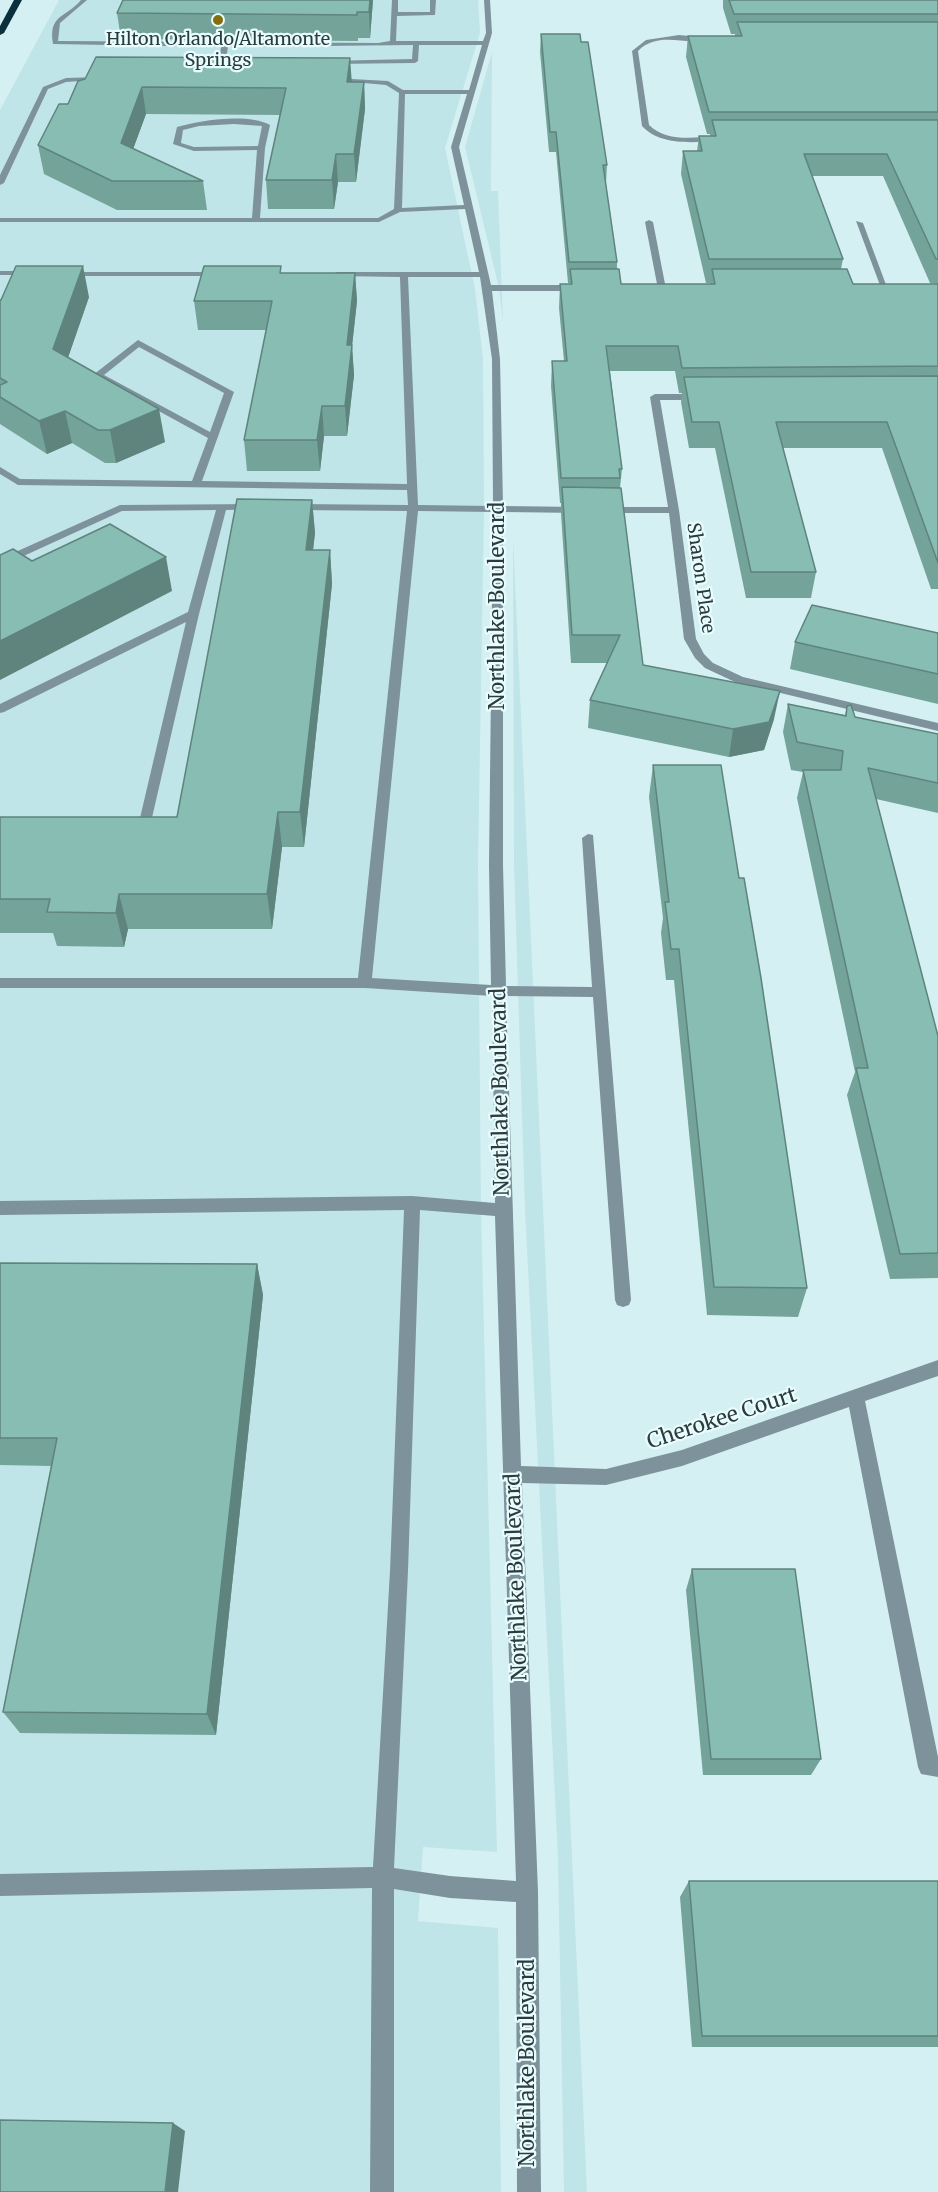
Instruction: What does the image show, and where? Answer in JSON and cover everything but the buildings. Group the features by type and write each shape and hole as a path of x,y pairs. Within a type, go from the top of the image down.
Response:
{"highway":[{"path":"0,33 18,0"}],"street":[{"path":"84,0 82,4 64,13 55,27 55,43 486,44"},
{"path":"393,43 395,0"},
{"path":"394,14 434,14 434,0"},
{"name":"Northlake Boulevard","path":"487,0 489,33 455,147 486,282 496,359 498,509 496,865 503,1210 527,1892 529,2192"},
{"path":"718,38 672,38 645,42 635,51 646,126 653,134 679,138 726,138"},
{"path":"324,62 415,61 416,43"},
{"path":"225,45 222,62 245,62"},
{"path":"0,183 45,88 52,83 74,79 109,79"},
{"path":"319,80 366,80 388,83 402,92 471,92"},
{"path":"398,210 402,92"},
{"path":"256,220 261,148 266,125 255,123 193,124 180,129 177,144 194,149 261,148"},
{"path":"0,220 379,220 398,210 469,207"},
{"path":"649,222 662,288"},
{"path":"859,223 885,288"},
{"path":"0,273 36,273"},
{"path":"59,274 226,274"},
{"path":"333,274 404,274 486,282 594,288"},
{"path":"365,983 413,507 404,274"},
{"path":"650,288 673,288"},
{"path":"873,288 895,288"},
{"path":"196,485 229,392 138,343 98,375 213,437"},
{"name":"Sharon Place","path":"714,397 655,397 674,510 690,639 697,654 707,667 739,680 938,727"},
{"path":"0,470 18,483 412,487"},
{"path":"123,822 145,822 222,507"},
{"path":"0,563 120,508 270,507"},
{"path":"282,507 674,510"},
{"path":"0,709 194,614"},
{"path":"588,838 623,1300"},
{"path":"0,983 365,983 499,991 600,992"},
{"path":"382,2192 383,1877 399,1571 412,1203"},
{"path":"0,1208 412,1203 503,1210"},
{"name":"Cherokee Court","path":"514,1474 606,1477 682,1458 938,1368"},
{"path":"856,1398 928,1767 938,1767"},
{"path":"0,1885 383,1877 450,1887 527,1892"}],"shaded area":[{"path":"59,0 478,0 480,33 445,148 475,289 483,359 484,509 478,865 481,1211 497,1852 423,1847 418,1921 498,1928 501,2192 0,2192 0,110"},
{"path":"492,52 491,191 498,191 503,322 499,288 465,147"},
{"path":"513,537 587,2192 564,2192 558,1857 525,1210 514,865"}],"place":[{"name":"Hilton Orlando/Altamonte Springs","path":"218,20"}]}
